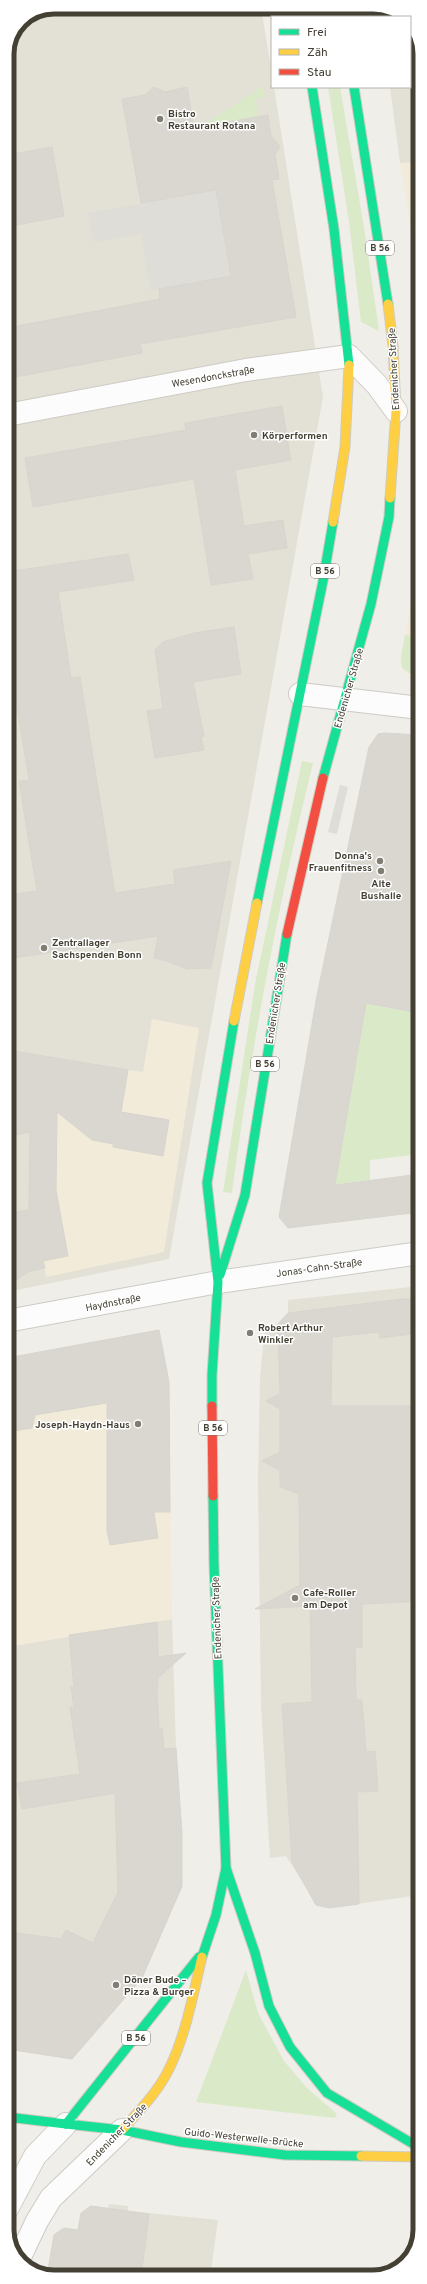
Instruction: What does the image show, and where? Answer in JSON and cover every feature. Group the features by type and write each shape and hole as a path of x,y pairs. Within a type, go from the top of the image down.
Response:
{"main road":[{"name":"Endenicher Straße","path":"122,2130 151,2097 169,2070 182,2037 204,1950 216,1915 226,1868 214,1565 212,1375 218,1282 207,1183 238,1002 327,559 345,447 349,356 334,229 312,88"},
{"name":"Endenicher Straße","path":"218,1282 245,1195 282,961 306,845 328,757 371,604 389,517 396,411 396,375 387,291 354,88"},
{"name":"B 56","path":"226,1868 255,1953 269,2006 290,2047 318,2085 327,2093 413,2144"},
{"name":"Endenicher Straße","path":"66,2124 204,1950"},
{"name":"Guido-Westerwelle-Brücke","path":"14,2118 122,2130 180,2142 285,2155 413,2157"}],"street":[{"path":"349,356 377,384 396,411"},
{"name":"Wesendonckstraße","path":"14,414 246,370 349,356"},
{"path":"300,694 413,707"},
{"name":"Jonas-Cahn-Straße","path":"218,1282 413,1253"},
{"name":"Haydnstraße","path":"14,1320 218,1282"},
{"name":"Endenicher Straße","path":"14,2196 35,2156 66,2124"},
{"name":"Endenicher Straße","path":"22,2253 37,2221 51,2198 122,2130"}],"shaded area":[{"path":"54,14 262,14 271,68 271,88 274,88 323,397 169,1259 14,1291 14,54 17,39 26,26 39,17"},
{"path":"411,41 413,49 413,162 400,163 390,88 411,88"},
{"path":"413,162 413,239 400,163"},
{"path":"216,190 231,276 151,291 141,234 93,242 88,213"},
{"path":"413,594 413,674 406,673 400,662"},
{"path":"340,785 348,787 337,834 328,832"},
{"path":"152,1019 199,1028 164,1252 46,1277 43,1261 68,1256 56,1190 57,1106 92,1140 113,1144 113,1147 163,1155 169,1120 121,1112 128,1070 143,1072"},
{"path":"413,1287 413,1896 335,1907 311,1895 286,1856 270,1858 261,1705 258,1479 260,1378 265,1327 278,1324 288,1313 288,1300"},
{"path":"159,1330 169,1382 172,1619 14,1646 14,1357"},
{"path":"172,1619 176,1748 182,1841 182,1887 142,1978 72,2059 14,2050 14,1646"},
{"path":"109,2204 128,2206 128,2211 218,2220 211,2270 48,2269 54,2235 64,2228 78,2230 81,2213 91,2206 108,2209"}],"green space":[{"path":"316,14 327,14 328,16 317,16"},
{"path":"263,86 265,97 256,99 258,116 202,126"},
{"path":"328,88 340,88 364,227 379,331 361,322 349,222"},
{"path":"405,635 413,636 413,675 402,668 401,656"},
{"path":"302,761 313,763 288,870 266,977 232,1193 223,1192 255,984"},
{"path":"366,1003 413,1012 413,1155 370,1160 370,1180 335,1184"},
{"path":"246,1970 258,2013 284,2061 307,2088 337,2114 335,2118 196,2102"}],"building":[{"path":"153,87 165,92 187,87 194,128 268,115 271,136 280,146 275,155 279,179 272,180 296,317 140,344 142,353 14,377 14,327 160,299 159,289 231,276 216,190 141,203 122,99 145,95"},
{"path":"52,147 64,216 14,226 14,154"},
{"path":"282,406 291,460 235,470 244,526 283,520 287,548 248,554 253,579 211,585 194,479 33,507 25,458 186,430 185,423"},
{"path":"128,554 134,580 58,592 71,678 80,677 115,893 175,884 173,870 231,861 211,968 187,969 167,961 154,958 158,936 14,958 14,894 37,891 19,781 29,780 14,690 14,571"},
{"path":"234,627 241,674 193,682 204,736 201,737 204,750 155,758 147,711 163,709 155,650 163,642 194,633"},
{"path":"378,734 413,735 413,1012 366,1003 335,1185 413,1175 413,1213 288,1228 279,1217 317,995 369,747"},
{"path":"14,1051 128,1070 121,1112 169,1120 163,1156 113,1147 113,1144 92,1140 57,1112 56,1190 68,1256 43,1261 45,1268 30,1271 14,1281 14,1212 29,1210 30,1132 14,1135"},
{"path":"413,1299 413,1334 380,1338 379,1332 332,1337 331,1406 413,1406 413,1601 362,1604 362,1647 355,1648 356,1700 362,1700 366,1752 375,1751 378,1791 357,1792 359,1904 329,1908 316,1905 292,1862 282,1704 312,1702 310,1606 255,1609 300,1585 299,1494 280,1487 280,1470 262,1461 280,1452 280,1409 266,1401 280,1394 278,1324 288,1313"},
{"name":"Joseph-Haydn-Haus","path":"159,1330 169,1382 170,1512 154,1512 158,1538 110,1545 107,1531 107,1403 35,1415 32,1428 14,1431 14,1357"},
{"path":"157,1622 158,1657 186,1653 158,1678 157,1694 159,1728 162,1728 164,1749 176,1748 182,1833 182,1886 142,1978 72,2059 14,2050 14,1933 61,1939 66,1930 93,1943 118,1892 115,1793 22,1809 17,1783 80,1774 70,1707 74,1707 71,1687 74,1687 69,1635"},
{"path":"91,2206 149,2214 142,2270 48,2269 54,2235 64,2228 78,2230 81,2213"}],"traffic: fast":[{"path":"312,88 334,229 349,365"},
{"path":"354,88 388,304"},
{"path":"323,778 371,604 389,517 390,498"},
{"path":"257,903 323,581 333,522"},
{"path":"220,1275 245,1195 287,934"},
{"path":"212,1406 212,1375 218,1282 207,1183 234,1021"},
{"path":"202,1957 216,1915 226,1868 214,1565 213,1496"},
{"path":"226,1868 255,1953 269,2006 290,2047 327,2093 413,2144"},
{"path":"66,2124 199,1957"},
{"path":"14,2118 66,2124"},
{"path":"66,2124 122,2130 181,2142 285,2155 361,2156"}],"traffic: slow":[{"path":"388,304 393,346 396,411 390,498"},
{"path":"333,522 345,447 349,365"},
{"path":"234,1021 257,903"},
{"path":"122,2130 154,2093 169,2069 185,2028 202,1957"},
{"path":"361,2156 413,2157"}],"traffic: jam":[{"path":"287,934 323,778"},
{"path":"212,1406 213,1496"}],"place":[{"name":"Bistro Restaurant Rotana","path":"160,119"},
{"name":"Körperformen","path":"254,435"},
{"name":"Donna's Frauenfitness","path":"380,861"},
{"name":"Alte Bushalle","path":"381,871"},
{"name":"Zentrallager Sachspenden Bonn","path":"44,948"},
{"name":"Robert Arthur Winkler","path":"250,1333"},
{"name":"Joseph-Haydn-Haus","path":"138,1424"},
{"name":"Cafe-Roller am Depot","path":"295,1598"},
{"name":"Döner Bude – Pizza & Burger","path":"116,1985"}]}
